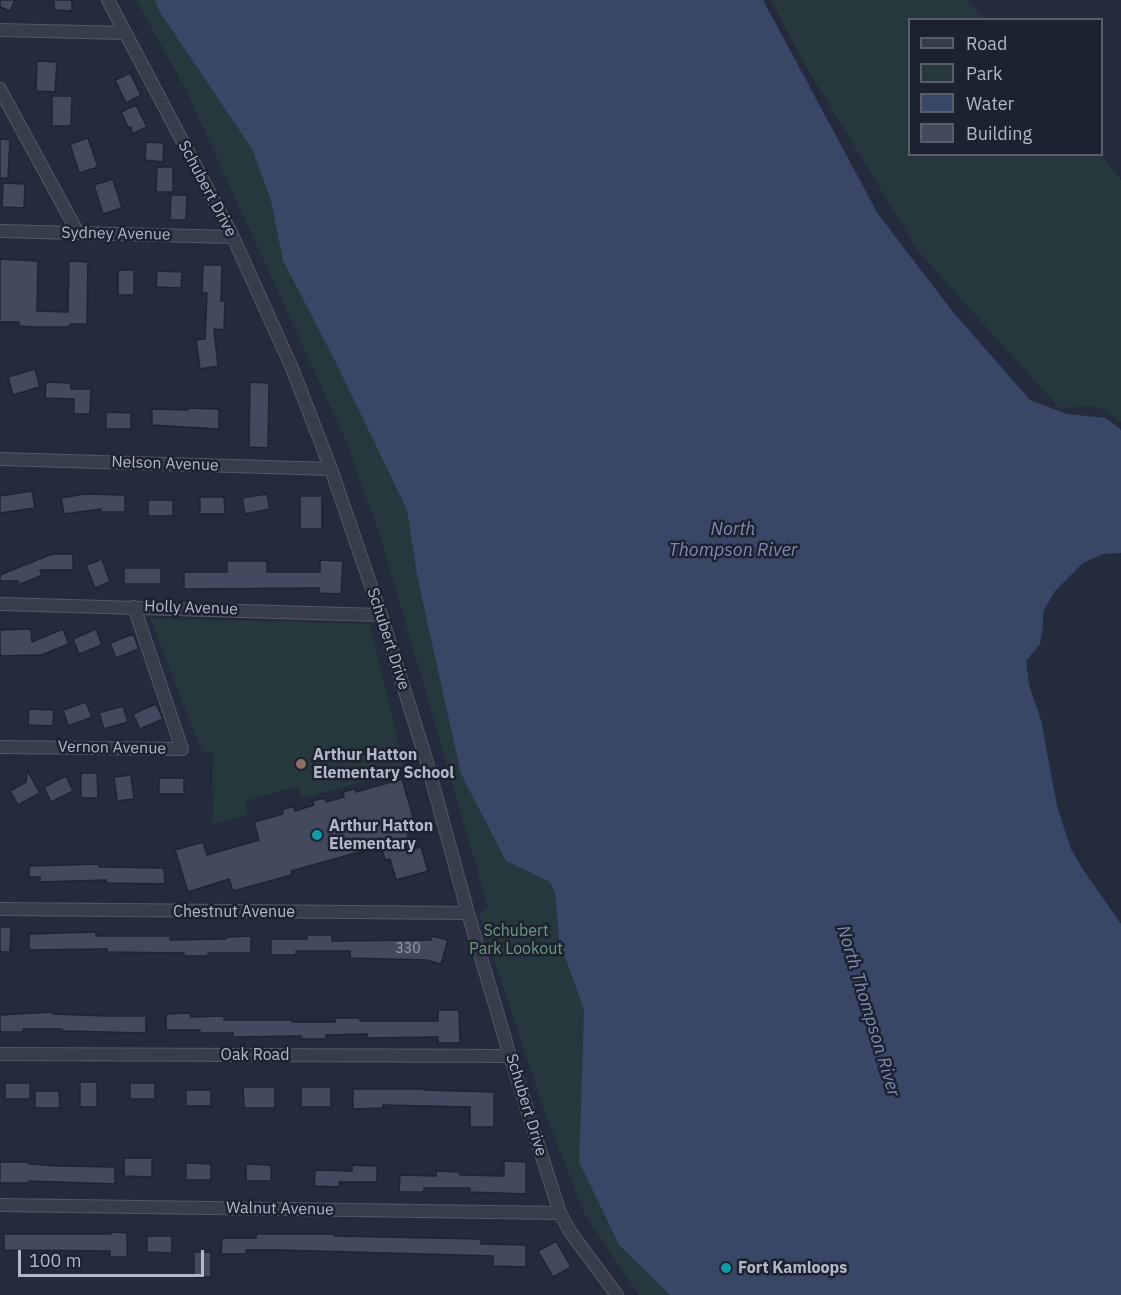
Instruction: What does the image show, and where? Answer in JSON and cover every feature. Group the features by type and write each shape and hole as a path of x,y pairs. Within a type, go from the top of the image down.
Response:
{"street":[{"name":"Schubert Drive","path":"108,0 233,237 291,366 331,469 381,615 426,759 510,1056 560,1213 571,1233 617,1295"},
{"path":"0,30 125,33"},
{"path":"0,89 78,233"},
{"name":"Sydney Avenue","path":"0,231 233,237"},
{"name":"Nelson Avenue","path":"0,459 331,469"},
{"name":"Holly Avenue","path":"0,604 381,615"},
{"name":"Vernon Avenue","path":"0,747 182,749 134,607"},
{"name":"Chestnut Avenue","path":"0,909 468,913"},
{"name":"Oak Road","path":"0,1054 510,1056"},
{"name":"Walnut Avenue","path":"0,1205 560,1213"}],"green space":[{"name":"Schubert Park Lookout","path":"136,0 155,0 159,11 252,149 271,201 283,261 334,359 407,510 417,576 430,634 506,861 550,882 555,893 559,940 584,1009 579,1162 619,1245 670,1295 639,1295 585,1215 545,1113 479,914 488,907 383,545 347,443 185,88"},
{"path":"771,0 967,0 985,18 908,18 908,156 1102,156 1121,180 1121,422 1096,406 1059,408 918,251 801,58"},
{"path":"150,618 370,624 405,771 302,798 298,786 245,801 248,815 212,825 213,756 216,753 202,752"}],"water":[{"name":"North Thompson River","path":"155,0 763,0 878,214 953,312 1030,400 1067,414 1106,418 1121,430 1121,553 1103,554 1083,563 1055,591 1043,612 1040,644 1026,661 1029,685 1041,720 1057,806 1071,849 1121,924 1121,1295 670,1295 619,1245 579,1162 584,1010 559,940 555,893 550,882 506,861 461,774 417,576 407,510 334,359 283,261 271,201 252,149 159,11"}],"building":[{"path":"0,0 15,0 10,11 0,7"},
{"path":"54,0 72,0 72,11 54,10"},
{"path":"37,61 57,62 55,92 36,91"},
{"path":"130,73 141,95 126,103 115,80"},
{"path":"52,96 72,96 71,126 52,126"},
{"path":"136,105 147,127 132,134 131,127 128,127 121,112"},
{"path":"88,138 98,167 79,173 70,144"},
{"path":"0,139 10,140 8,178 0,178"},
{"path":"146,142 164,143 163,162 145,160"},
{"path":"157,167 173,167 173,192 156,192"},
{"path":"113,179 122,208 103,214 94,185"},
{"path":"3,183 25,184 24,208 2,207"},
{"path":"171,195 187,195 186,220 170,220"},
{"path":"0,259 38,261 37,311 68,312 69,261 88,262 87,324 70,324 69,327 35,327 19,326 19,322 0,322"},
{"path":"203,265 222,265 221,301 225,301 224,330 214,329 218,366 200,369 196,340 205,339 207,293 202,293"},
{"path":"118,270 134,270 134,295 118,295"},
{"path":"157,271 182,272 181,288 156,287"},
{"path":"35,369 40,387 13,395 8,377"},
{"path":"46,382 71,383 71,389 91,389 90,414 74,414 74,399 45,398"},
{"path":"250,382 269,383 268,448 249,447"},
{"path":"188,408 219,409 219,429 152,425 152,409 188,410"},
{"path":"106,412 131,413 131,429 106,429"},
{"path":"32,491 35,508 0,513 0,496"},
{"path":"85,494 125,495 125,512 101,512 101,509 64,514 61,498"},
{"path":"267,494 270,509 245,514 242,498"},
{"path":"300,496 322,496 322,529 300,529"},
{"path":"200,497 224,497 225,514 200,514"},
{"path":"148,500 173,500 173,516 148,516"},
{"path":"52,554 73,554 73,570 40,570 42,575 19,585 18,581 0,581 0,575"},
{"path":"102,559 110,582 95,588 86,565"},
{"path":"320,560 343,561 341,594 319,593 319,588 184,589 184,572 227,572 227,561 267,561 267,572 320,572"},
{"path":"124,568 161,568 161,584 124,584"},
{"path":"31,629 32,642 63,629 69,644 41,655 0,656 0,630"},
{"path":"96,629 102,645 79,654 73,639"},
{"path":"133,634 139,649 116,658 110,643"},
{"path":"86,702 92,717 68,726 63,710"},
{"path":"156,704 163,719 140,729 133,714"},
{"path":"123,706 128,722 104,729 99,713"},
{"path":"29,709 54,710 53,726 28,725"},
{"path":"27,770 40,793 18,805 10,791 26,782"},
{"path":"81,773 97,773 98,798 81,798"},
{"path":"131,775 134,799 117,801 114,777"},
{"path":"66,776 73,791 51,802 44,787"},
{"path":"159,778 184,778 184,794 159,794"},
{"name":"Arthur Hatton Elementary","path":"402,779 416,827 406,830 412,849 421,847 428,871 396,880 390,859 385,860 381,846 291,871 292,875 233,891 229,879 188,892 175,850 203,842 207,855 259,840 254,822 283,814 282,810 294,806 295,811 314,805 312,801 325,798 326,802 344,797 343,792 355,789 356,792"},
{"path":"99,864 99,867 164,868 165,884 106,883 106,880 40,882 40,877 29,877 29,866"},
{"path":"0,927 11,927 10,952 0,952"},
{"path":"96,932 96,936 170,936 170,940 251,936 251,953 208,953 208,956 184,956 184,953 107,952 107,949 29,950 29,934"},
{"path":"307,935 332,935 332,941 431,940 432,936 448,940 441,964 426,960 350,958 350,951 296,951 296,955 271,955 271,939 307,939"},
{"path":"438,1010 459,1010 460,1043 438,1043 438,1037 367,1038 367,1034 326,1035 326,1039 301,1039 301,1036 233,1037 233,1033 166,1030 166,1014 190,1013 191,1017 224,1016 224,1020 292,1020 292,1022 335,1022 335,1018 360,1018 360,1021 438,1021"},
{"path":"53,1012 53,1014 146,1016 146,1033 62,1031 62,1029 23,1029 23,1032 0,1032 0,1015"},
{"path":"80,1082 97,1082 97,1107 80,1107"},
{"path":"5,1083 30,1083 30,1099 5,1099"},
{"path":"130,1083 155,1083 155,1099 130,1099"},
{"path":"243,1087 275,1087 275,1108 244,1108"},
{"path":"301,1087 331,1087 331,1107 301,1107"},
{"path":"353,1089 494,1092 494,1127 470,1127 470,1107 383,1105 383,1108 353,1109"},
{"path":"186,1090 211,1090 211,1106 186,1106"},
{"path":"35,1091 59,1091 60,1108 35,1108"},
{"path":"124,1158 152,1158 152,1177 124,1176"},
{"path":"504,1161 526,1162 526,1194 470,1192 470,1188 424,1188 424,1192 399,1192 400,1175 436,1176 436,1171 460,1172 460,1175 504,1176"},
{"path":"0,1162 115,1167 115,1184 29,1181 29,1183 0,1183"},
{"path":"186,1163 211,1164 211,1180 186,1180"},
{"path":"246,1164 271,1165 271,1181 246,1181"},
{"path":"352,1165 377,1166 377,1182 339,1182 339,1187 314,1186 315,1170 352,1171"},
{"path":"111,1232 127,1233 127,1257 110,1257 110,1251 4,1250 4,1234 111,1234"},
{"path":"256,1234 481,1239 481,1244 526,1245 526,1267 493,1266 493,1256 280,1250 246,1250 246,1254 221,1254 222,1238 256,1238"},
{"path":"147,1236 172,1236 172,1253 147,1252"},
{"path":"556,1241 571,1267 553,1277 538,1251"},
{"path":"194,1252 211,1252 211,1277 194,1277"}],"place":[{"name":"Arthur Hatton Elementary School","path":"301,764"},
{"name":"Arthur Hatton Elementary","path":"317,835"},
{"name":"Fort Kamloops","path":"726,1268"}]}
